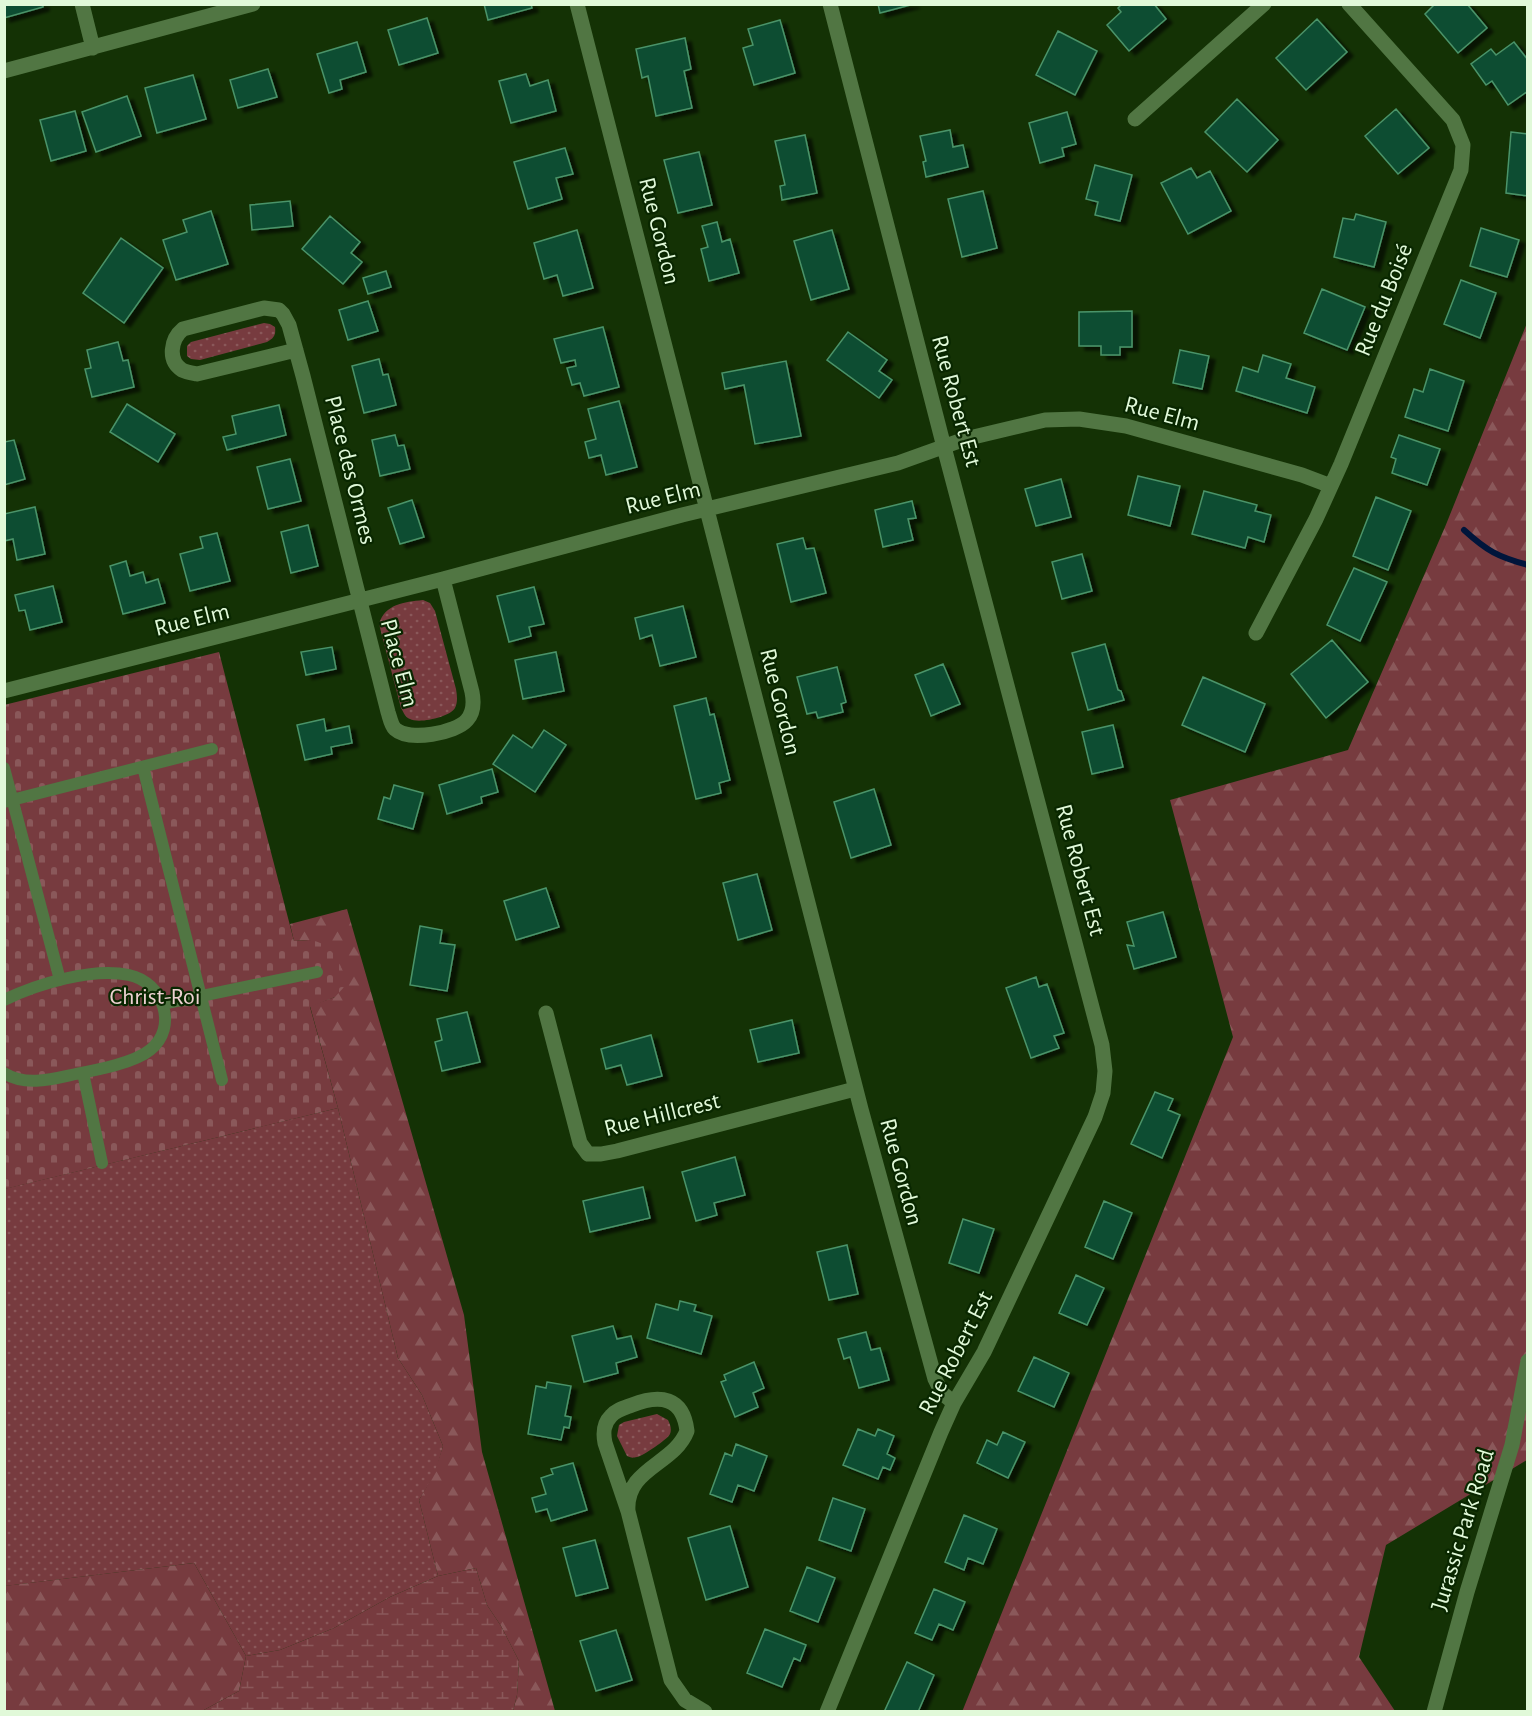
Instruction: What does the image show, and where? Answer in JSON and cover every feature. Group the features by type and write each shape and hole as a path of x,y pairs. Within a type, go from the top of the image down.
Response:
{"street":[{"path":"82,4 93,48"},
{"path":"4,71 253,4"},
{"name":"Rue Gordon","path":"577,4 855,1089 935,1379 942,1394 954,1403"},
{"name":"Rue Robert Est","path":"827,1712 954,1403 984,1352 1088,1134 1103,1093 1105,1071 1102,1045 830,4"},
{"path":"1135,119 1264,4"},
{"name":"Rue du Boisé","path":"1256,633 1316,519 1461,170 1463,158 1463,145 1453,120 1350,4"},
{"name":"Place des Ormes","path":"296,350 197,374 178,366 174,360 172,346 178,333 183,329 264,308 279,310 287,319 296,350 360,600"},
{"name":"Rue Elm","path":"4,690 898,463 965,439 1061,418 1126,426 1302,475 1330,486"},
{"name":"Place Elm","path":"360,600 394,728 405,735 414,736 454,728 467,720 471,713 473,699 443,579"},
{"name":"Rue Hillcrest","path":"546,1013 580,1143 588,1154 617,1151 855,1089"},
{"name":"Jurassic Park Road","path":"1434,1712 1467,1592 1512,1445 1527,1360"},
{"path":"628,1510 630,1491 636,1481 678,1448 687,1431 682,1413 675,1404 666,1399 655,1399 629,1406 611,1415 603,1432 604,1443 628,1510 671,1680 685,1700 705,1712"}],"lane":[{"path":"9,801 212,749"},
{"path":"143,767 222,1080"},
{"path":"4,768 9,801 60,980"},
{"path":"164,1004 317,972"},
{"path":"4,1000 60,980 96,974 131,975 145,982 156,992 164,1004 165,1011 160,1038 151,1050 135,1058 83,1073 46,1080 27,1081 10,1077 4,1073"},
{"path":"83,1073 102,1164"}],"green space":[{"path":"264,323 275,327 274,336 267,342 200,360 187,356 187,346 191,342"},
{"path":"1527,323 1527,1460 1386,1545 1359,1657 1395,1711 962,1712 1233,1037 1170,800 1348,750 1445,527"},
{"path":"423,600 430,603 435,611 456,689 457,703 455,708 447,714 420,721 408,718 401,708 379,624 386,612 396,605"},
{"name":"Christ-Roi","path":"219,652 294,941 309,940 324,945 335,956 342,970 345,986 335,997 310,1007 338,1108 5,1189 4,705"},
{"path":"347,909 464,1315 482,1452 555,1711 513,1711 517,1695 519,1661 487,1605 476,1568 438,1576 419,1500 434,1474 443,1446 422,1395 398,1358 338,1108 310,1006 335,997 310,940 294,941 290,924"},
{"path":"338,1108 398,1358 422,1395 443,1446 435,1474 419,1500 438,1576 390,1597 334,1628 280,1650 246,1656 194,1563 5,1586 4,1189"},
{"path":"657,1414 668,1420 671,1428 670,1434 650,1451 633,1458 627,1456 617,1436 619,1425"},
{"path":"194,1563 246,1656 239,1691 202,1711 5,1711 4,1586"},
{"path":"476,1568 487,1605 519,1661 517,1695 513,1711 202,1711 239,1691 246,1656 280,1650 334,1628 390,1597 438,1576"}],"building":[{"path":"4,4 43,4 43,7 4,18"},
{"path":"484,4 531,4 532,8 488,20"},
{"path":"878,4 914,4 880,13"},
{"path":"1122,4 1154,4 1166,19 1129,51 1107,25 1121,12 1118,8"},
{"path":"1435,4 1467,4 1487,28 1458,53 1425,14"},
{"path":"427,18 438,53 399,65 388,30"},
{"path":"1317,19 1347,52 1306,90 1276,58"},
{"path":"780,20 795,73 754,85 743,48 753,45 748,29"},
{"path":"1058,31 1097,51 1075,95 1036,75"},
{"path":"685,38 691,69 684,71 692,108 656,116 648,76 642,78 636,49"},
{"path":"357,42 366,72 340,80 342,89 329,93 317,54"},
{"path":"1514,42 1528,60 1528,91 1508,105 1492,81 1486,85 1471,64 1491,49 1496,55"},
{"path":"268,69 277,97 238,108 230,80"},
{"path":"526,74 530,86 548,80 556,111 511,123 499,81"},
{"path":"193,75 206,119 157,133 145,88"},
{"path":"127,96 141,136 96,152 82,112"},
{"path":"1237,99 1278,140 1247,172 1205,132"},
{"path":"1396,109 1429,148 1398,174 1365,136"},
{"path":"75,111 86,151 51,161 40,120"},
{"path":"1067,112 1076,144 1062,148 1064,156 1040,163 1029,123"},
{"path":"950,130 953,147 963,145 968,167 926,177 923,162 926,161 920,136"},
{"path":"1511,132 1528,134 1528,196 1506,193"},
{"path":"805,135 817,193 782,200 780,186 785,185 775,141"},
{"path":"565,148 573,174 556,178 562,199 528,209 514,162"},
{"path":"699,152 712,205 678,213 664,160"},
{"path":"1095,165 1132,175 1120,221 1095,215 1098,202 1086,199"},
{"path":"1191,168 1197,178 1210,171 1231,211 1188,234 1161,183"},
{"path":"983,191 997,248 962,257 948,199"},
{"path":"290,201 293,226 252,230 250,205"},
{"path":"211,211 228,264 176,280 163,240 187,232 183,220"},
{"path":"1356,214 1386,222 1374,267 1334,257 1343,218 1354,220"},
{"path":"330,216 360,242 351,253 362,262 343,284 302,249"},
{"path":"717,222 722,242 730,239 739,273 709,281 701,249 708,247 702,226"},
{"path":"1481,228 1519,240 1507,277 1470,266"},
{"path":"577,230 593,288 563,296 557,275 544,279 534,243"},
{"path":"832,230 849,289 811,300 794,241"},
{"path":"121,238 163,268 124,323 83,293"},
{"path":"386,271 391,287 368,294 363,278"},
{"path":"1461,280 1496,293 1480,338 1444,324"},
{"path":"1322,289 1365,307 1347,350 1304,333"},
{"path":"368,301 378,331 348,340 339,310"},
{"path":"1132,311 1132,347 1120,347 1120,355 1101,355 1101,346 1079,346 1079,312"},
{"path":"603,327 619,387 584,396 580,383 572,385 567,368 576,366 575,360 561,363 554,339"},
{"path":"848,332 887,360 879,371 892,380 879,398 827,360"},
{"path":"118,342 123,361 128,360 134,387 92,397 85,369 91,368 87,350"},
{"path":"1180,350 1209,356 1202,389 1173,383"},
{"path":"1263,355 1291,364 1286,378 1315,387 1307,413 1236,391 1243,367 1258,372"},
{"path":"379,359 383,375 388,374 396,405 364,413 352,366"},
{"path":"786,361 801,436 755,444 744,385 725,389 722,373"},
{"path":"1430,369 1464,381 1448,431 1405,417 1414,389 1423,392"},
{"path":"619,401 637,467 606,475 601,455 589,458 585,442 596,439 588,409"},
{"path":"127,404 175,434 158,462 110,432"},
{"path":"279,405 286,435 227,450 223,437 236,434 232,416"},
{"path":"395,435 398,446 404,445 410,469 380,476 372,440"},
{"path":"1399,435 1440,449 1427,485 1392,473 1396,459 1391,457"},
{"path":"14,440 25,479 4,485 4,442"},
{"path":"290,459 301,501 268,509 257,467"},
{"path":"1138,476 1180,486 1170,526 1128,515"},
{"path":"1061,479 1071,517 1036,526 1025,489"},
{"path":"1204,491 1257,505 1255,511 1271,515 1264,542 1248,537 1245,548 1192,534"},
{"path":"1376,497 1411,511 1388,570 1353,556"},
{"path":"412,500 424,537 400,544 388,508"},
{"path":"912,501 916,518 908,519 913,540 883,547 875,510"},
{"path":"35,507 45,554 17,560 13,539 4,541 4,514"},
{"path":"308,525 318,566 291,573 281,532"},
{"path":"217,533 230,581 190,591 180,554 203,548 200,537"},
{"path":"803,538 806,549 814,548 826,593 791,602 777,544"},
{"path":"1082,554 1092,591 1062,599 1052,562"},
{"path":"126,561 130,576 143,572 146,583 158,579 165,603 123,614 110,566"},
{"path":"1354,568 1387,582 1360,641 1327,625"},
{"path":"53,586 62,622 30,630 25,610 19,611 15,595"},
{"path":"534,587 544,624 529,627 531,636 509,642 497,596"},
{"path":"683,606 696,657 660,666 652,635 640,639 635,618"},
{"path":"1332,640 1368,682 1326,718 1291,674"},
{"path":"1105,644 1118,690 1121,691 1124,700 1088,710 1072,653"},
{"path":"332,647 336,669 306,675 301,652"},
{"path":"556,652 564,691 523,699 515,660"},
{"path":"943,664 960,704 931,716 915,675"},
{"path":"837,667 846,702 841,704 843,712 818,718 816,712 807,714 797,677"},
{"path":"1203,677 1265,704 1245,752 1182,725"},
{"path":"706,698 710,715 714,714 730,780 719,783 721,793 696,799 674,706"},
{"path":"324,719 326,731 349,726 352,743 331,747 332,754 305,760 297,725"},
{"path":"1113,725 1123,767 1092,774 1082,732"},
{"path":"544,730 566,745 535,792 493,764 513,735 532,748"},
{"path":"492,769 498,792 481,797 482,803 447,814 439,785"},
{"path":"394,785 423,793 413,829 378,819 384,797 390,799"},
{"path":"874,789 891,845 851,858 834,802"},
{"path":"757,874 772,930 738,940 723,883"},
{"path":"546,888 559,927 516,940 504,901"},
{"path":"1163,912 1176,957 1134,969 1127,945 1134,946 1127,922"},
{"path":"420,926 442,930 440,943 455,945 447,991 410,985"},
{"path":"1036,977 1039,987 1047,984 1064,1033 1054,1036 1059,1048 1031,1058 1006,988"},
{"path":"467,1012 480,1062 442,1071 435,1042 442,1040 437,1019"},
{"path":"792,1020 799,1053 758,1062 750,1030"},
{"path":"651,1035 662,1076 627,1085 621,1065 606,1069 601,1049"},
{"path":"1155,1092 1173,1099 1168,1110 1180,1115 1162,1158 1131,1144"},
{"path":"735,1157 745,1195 714,1203 717,1215 696,1221 682,1172"},
{"path":"643,1187 650,1218 590,1232 583,1201"},
{"path":"1104,1201 1132,1213 1113,1259 1085,1247"},
{"path":"963,1219 994,1229 979,1273 949,1263"},
{"path":"847,1245 858,1294 829,1300 817,1252"},
{"path":"1076,1275 1104,1288 1087,1325 1059,1313"},
{"path":"680,1301 696,1305 694,1311 712,1316 701,1354 647,1338 656,1304 678,1310"},
{"path":"613,1326 617,1339 631,1336 637,1357 616,1363 618,1373 584,1382 572,1336"},
{"path":"866,1332 871,1350 880,1348 889,1380 859,1388 850,1357 844,1359 838,1339"},
{"path":"1034,1357 1069,1373 1054,1407 1018,1391"},
{"path":"754,1362 764,1388 753,1393 758,1407 735,1417 721,1382 726,1380 724,1375"},
{"path":"547,1382 571,1386 565,1416 571,1417 569,1428 564,1427 561,1440 528,1434 536,1386 546,1388"},
{"path":"858,1429 875,1436 878,1429 894,1436 887,1454 895,1458 890,1470 883,1467 878,1479 843,1465"},
{"path":"1003,1432 1025,1442 1008,1478 977,1463 987,1440 997,1445"},
{"path":"736,1444 767,1456 754,1491 738,1485 732,1502 710,1494 725,1453 732,1456"},
{"path":"573,1463 587,1510 551,1521 547,1509 536,1512 532,1498 546,1494 541,1478 553,1474 551,1469"},
{"path":"833,1498 865,1509 851,1551 819,1540"},
{"path":"964,1515 997,1529 983,1564 968,1558 964,1570 945,1562"},
{"path":"730,1526 748,1587 706,1600 688,1538"},
{"path":"595,1540 608,1588 576,1596 563,1548"},
{"path":"807,1567 835,1578 818,1622 790,1611"},
{"path":"934,1589 965,1602 953,1630 939,1624 932,1640 915,1633"},
{"path":"765,1629 806,1645 800,1661 794,1658 782,1687 747,1673"},
{"path":"616,1630 632,1680 596,1691 580,1641"},
{"path":"907,1662 934,1675 918,1712 889,1712 885,1710"}],"waterway":[{"path":"1464,530 1493,552 1528,565"}]}
